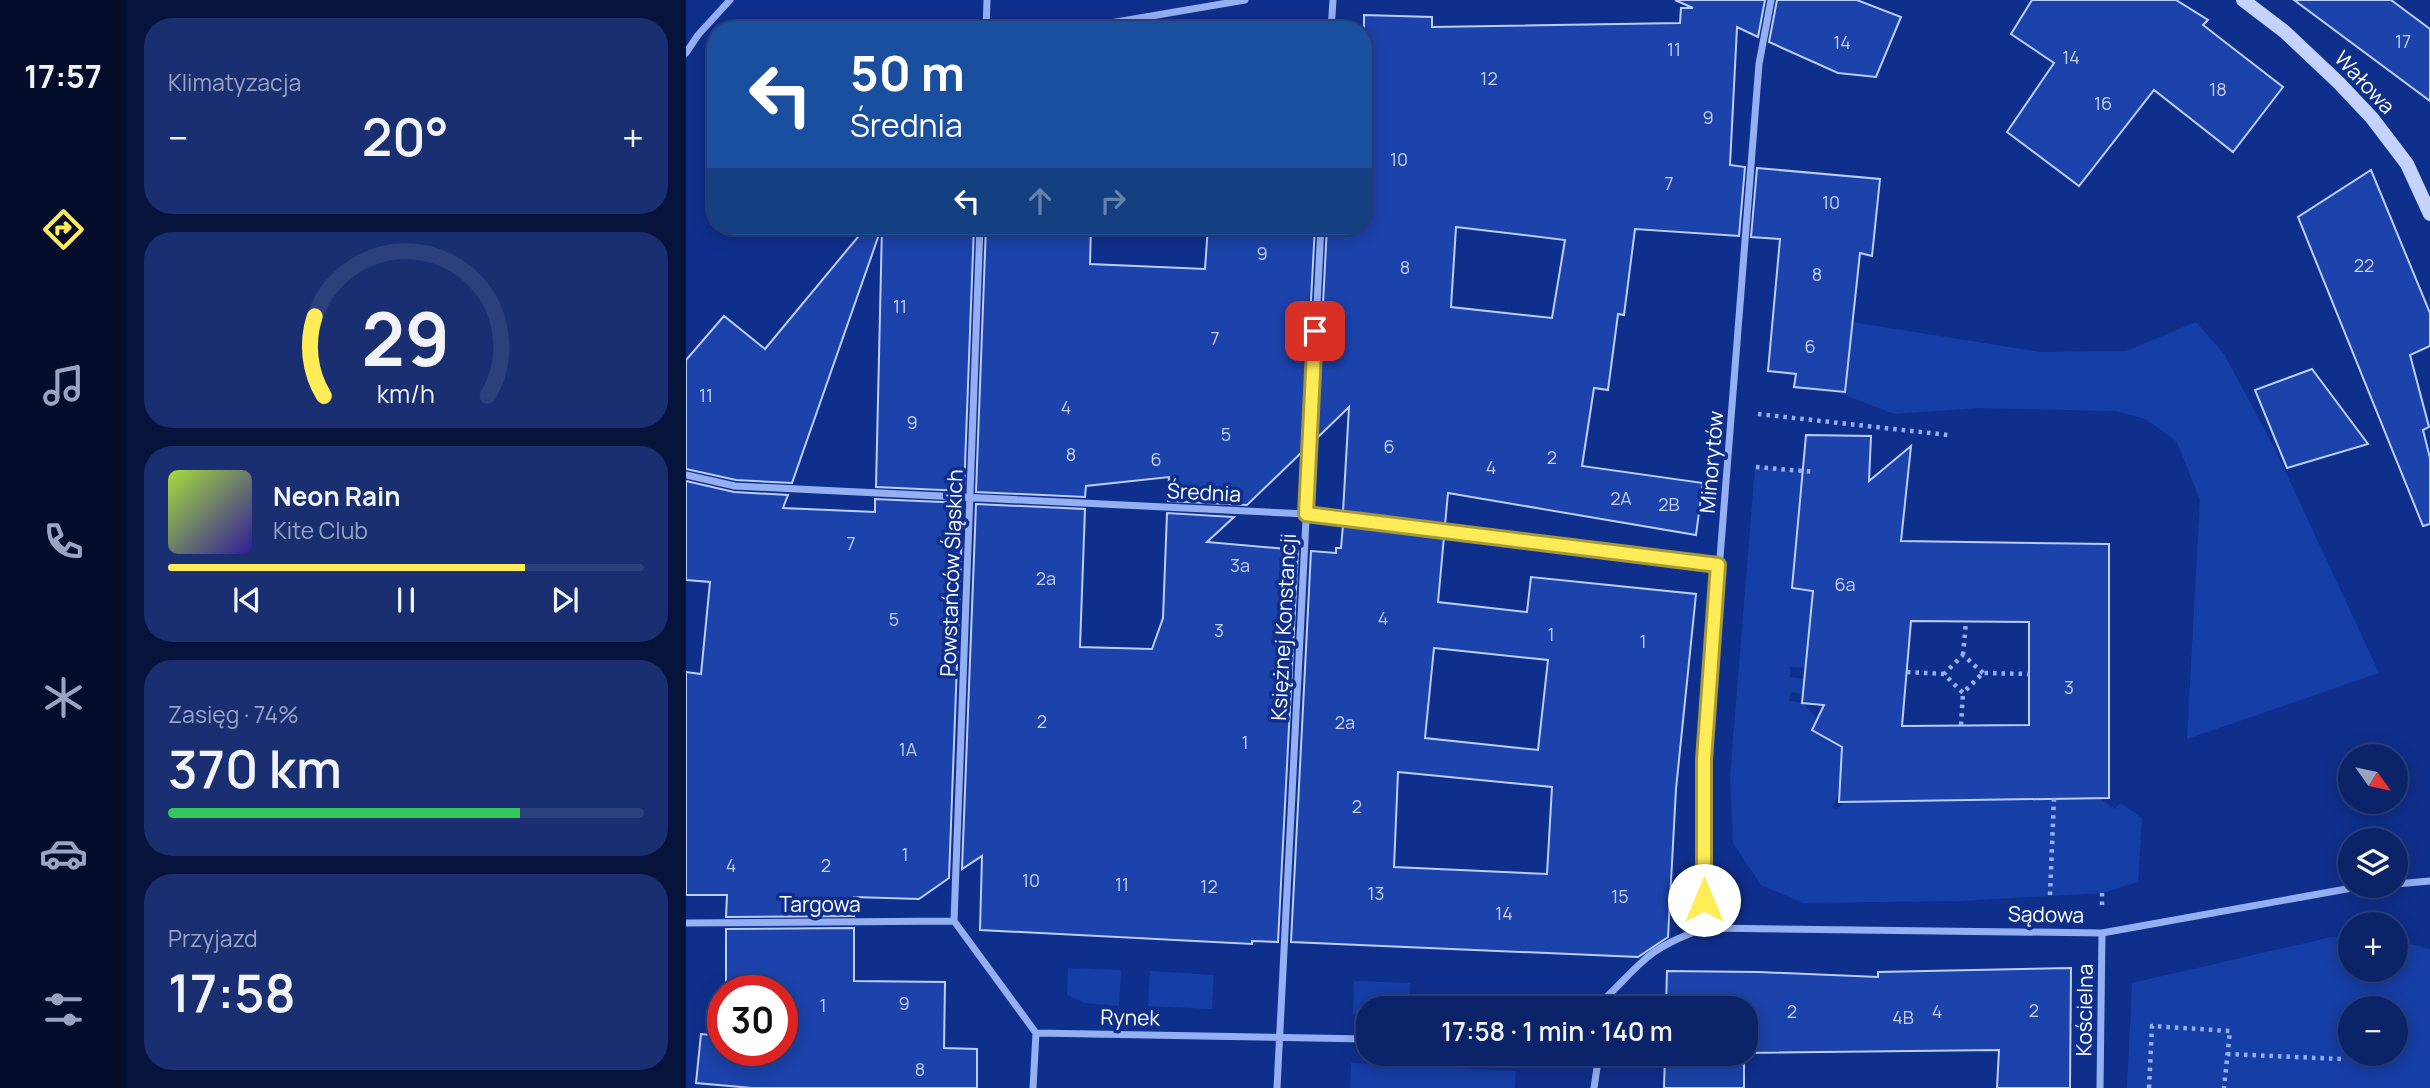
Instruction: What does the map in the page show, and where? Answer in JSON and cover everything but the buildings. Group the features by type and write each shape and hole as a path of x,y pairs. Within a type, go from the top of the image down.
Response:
{"street":[{"path":"711,21 730,0"},
{"path":"986,0 986,21"},
{"path":"1122,21 1245,0"},
{"path":"1332,21 1333,0"},
{"name":"Minorytów","path":"1705,928 1704,760 1759,64 1771,0"},
{"name":"Wałowa","path":"2244,0 2285,32 2372,118 2407,164 2430,214"},
{"path":"686,53 707,25"},
{"name":"Powstańców Śląskich","path":"954,921 980,235"},
{"name":"Księżnej Konstancji","path":"1279,1036 1321,235"},
{"name":"Średnia","path":"686,475 735,486 1306,514 1718,565"},
{"path":"2408,883 2430,881"},
{"name":"Sądowa","path":"1705,928 2102,933 2338,891"},
{"path":"954,921 1036,1033 1032,1088"},
{"name":"Targowa","path":"686,923 954,921"},
{"path":"1610,996 1644,959 1682,936 1705,928"},
{"name":"Kościelna","path":"2100,1088 2102,933"},
{"name":"Rynek","path":"1036,1033 1356,1039"},
{"path":"1277,1088 1279,1036"},
{"path":"1594,1088 1598,1066"}],"path":[{"path":"1733,411 1948,435"},
{"path":"1755,467 1815,472"},
{"path":"1944,674 1963,655 1966,622"},
{"path":"1963,655 1983,673 2029,674"},
{"path":"1907,672 1944,674 1963,693"},
{"path":"1961,725 1963,693 1983,673"},
{"path":"2050,895 2054,798"},
{"path":"2149,1088 2151,1026 2230,1031 2224,1088"},
{"path":"2227,1054 2338,1059"}],"shaded area":[{"path":"1852,322 2040,352 2126,351 2196,322 2224,354 2275,449 2379,673 2187,739 2200,500 2177,442 2146,419 2115,411 1979,408 1894,414 1832,390"},
{"path":"1755,467 1814,472 1802,483 1792,588 1813,591 1805,668 1790,667 1790,677 1805,679 1803,694 1791,692 1789,701 1803,703 1817,719 1843,725 1840,793 1832,807 1836,810 1845,802 2099,798 2115,809 2120,803 2142,818 2138,882 2102,893 1959,901 1803,903 1761,885 1733,843 1730,777"},
{"path":"2331,937 2338,937 2338,982 2408,982 2408,943 2430,949 2430,1088 2127,1088 2132,983"},
{"path":"1068,968 1121,970 1119,1006 1085,1003 1067,995"},
{"path":"1150,971 1214,975 1212,1009 1148,1006"},
{"path":"1354,981 1410,983 1409,996 1356,996 1356,1014 1353,1014"},
{"path":"1351,1063 1356,1063 1356,1066 1516,1071 1515,1088 1350,1088"}],"route":[{"path":"1315,331 1306,514 1718,565 1704,760 1704,900"}]}
